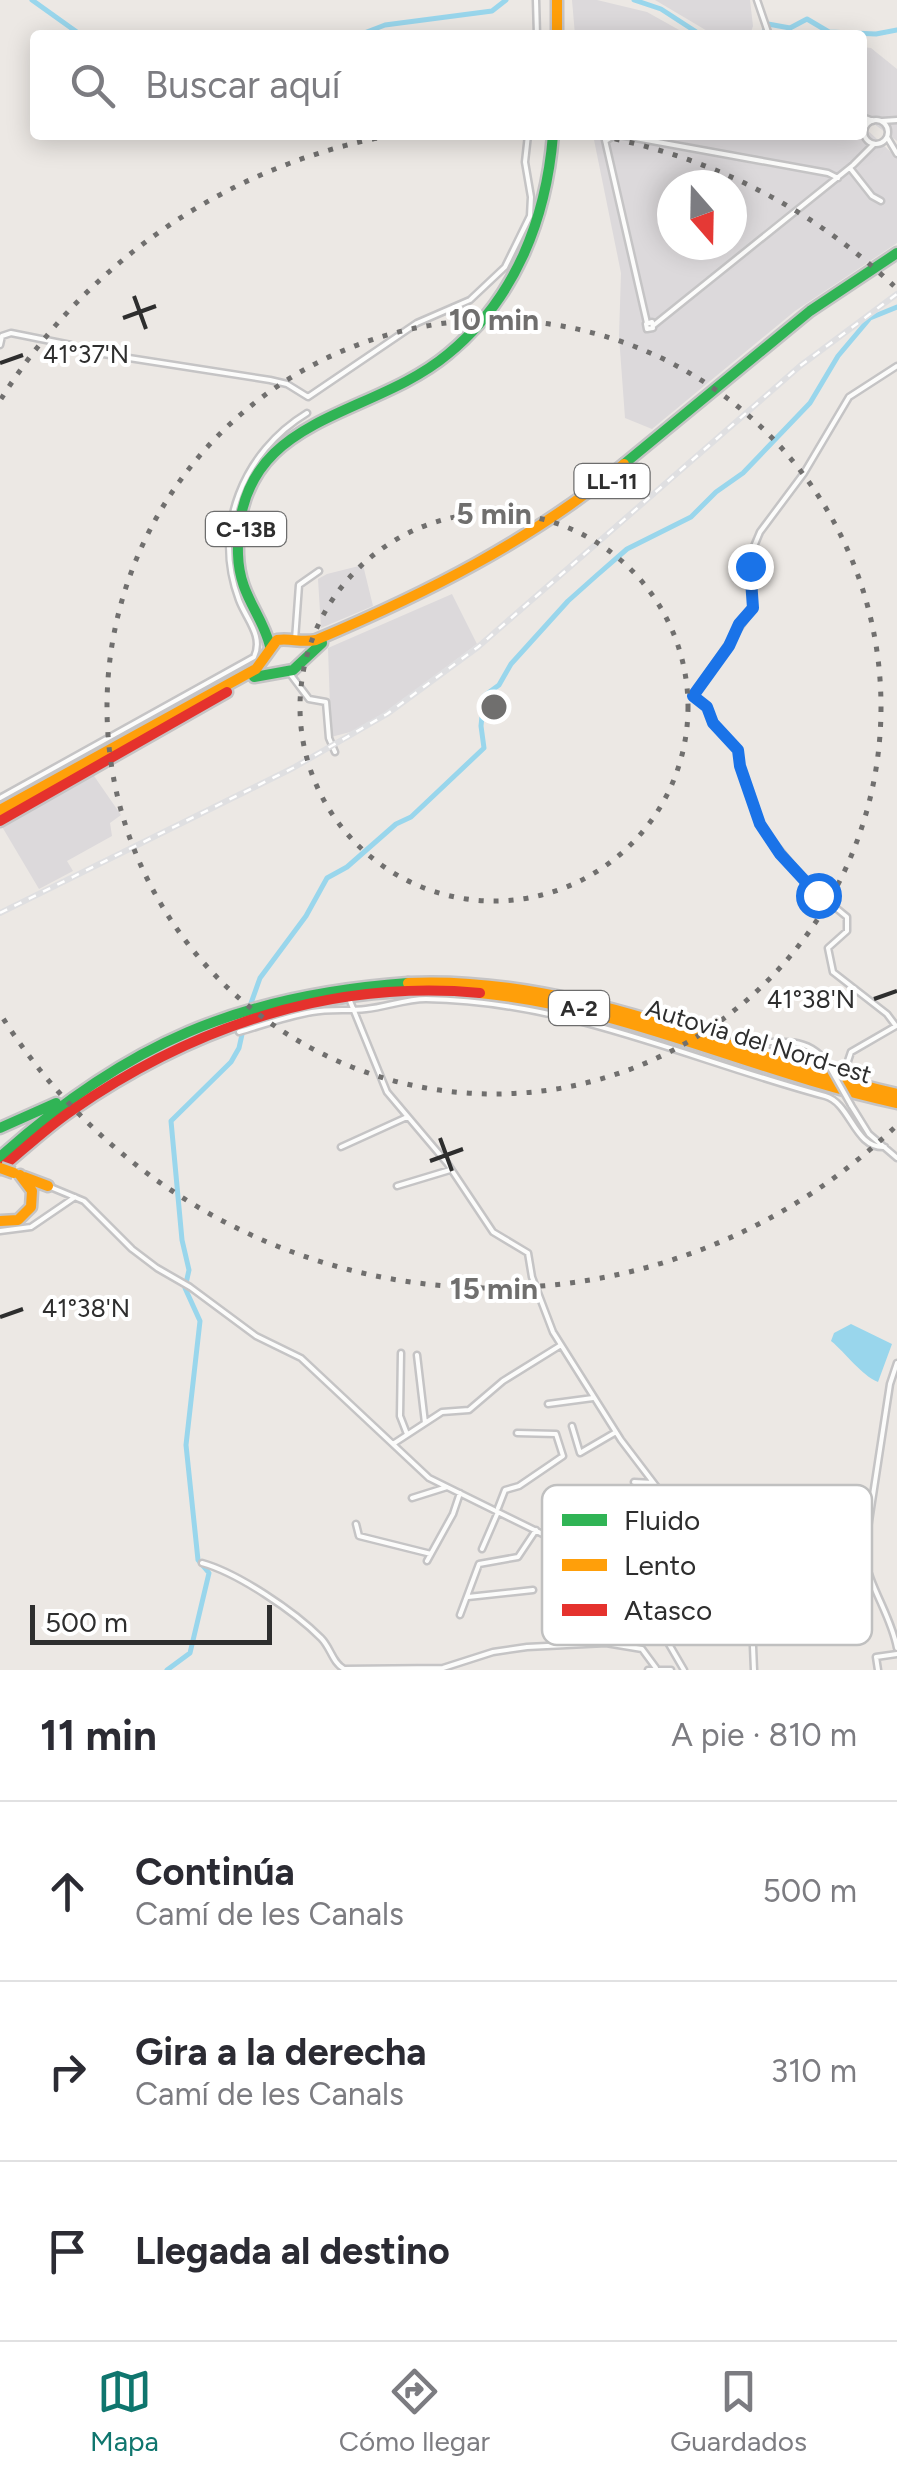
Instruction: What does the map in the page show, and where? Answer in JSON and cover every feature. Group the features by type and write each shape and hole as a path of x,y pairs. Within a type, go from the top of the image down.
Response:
{"main road":[{"path":"554,0 554,30"},
{"name":"C-13B","path":"284,642 270,632 259,613 245,566 247,524 260,485 278,460 300,440 326,424 412,388 458,355 493,320 520,280 541,236 555,187 557,140"},
{"name":"LL-11","path":"0,815 256,669 284,642 316,640 446,582 534,532 608,477 825,298 897,256"},
{"name":"LL-11","path":"0,815 232,688 260,674 282,671 322,643 468,576 540,534 624,472 826,305 897,256"},
{"path":"284,642 301,661"},
{"path":"282,671 284,642"},
{"name":"Autovia del Nord-est","path":"0,1170 81,1101 168,1049 321,990 390,982 453,981 523,988 624,1011 802,1070 897,1094"},
{"name":"Autovia del Nord-est","path":"0,1157 90,1084 150,1048 326,998 383,991 504,994 615,1017 782,1073 897,1104"},
{"name":"A-2","path":"0,1128 90,1084"},
{"path":"0,1170 48,1186"},
{"path":"17,1174 30,1188 33,1200"},
{"path":"0,1221 21,1219 40,1189 48,1186"}],"street":[{"path":"536,0 537,30"},
{"path":"757,0 766,30"},
{"path":"867,119 897,120"},
{"path":"889,120 890,146"},
{"path":"867,128 873,121"},
{"path":"882,122 891,132"},
{"path":"612,140 648,330 891,132"},
{"path":"867,135 897,154"},
{"path":"0,346 2,336 10,333 84,351 270,380 287,384 308,397 417,323 470,300 501,273 530,216 525,162 527,140"},
{"path":"634,140 828,173 838,178"},
{"path":"864,140 864,151"},
{"path":"850,168 872,196 881,201"},
{"path":"897,366 850,396 808,467 760,532 750,556 753,608 693,695 707,707 713,723 738,750 756,816 764,831 808,885 848,919 846,933 828,948 832,970 887,1014 896,1028 851,1052 846,1067 839,1072 763,1050 752,1044 805,1044 821,1054 829,1066 851,1105 869,1134 897,1158"},
{"path":"0,798 254,657 258,638 240,602 231,570 232,517 244,479 260,453 307,413"},
{"path":"284,642 299,586 319,571"},
{"path":"299,684 301,661"},
{"path":"282,671 311,700 326,702 335,752"},
{"path":"245,1019 417,1000 503,1004 589,1021 751,1076 832,1098 866,1140 875,1147 886,1148"},
{"path":"350,1001 386,1090 452,1170 494,1232 528,1253 534,1284 561,1345 652,1483"},
{"path":"340,1146 408,1117"},
{"path":"397,1186 452,1170"},
{"path":"48,1186 76,1196 136,1252 256,1336 301,1358 426,1476 542,1533"},
{"path":"0,1231 31,1228 76,1196"},
{"path":"394,1444 450,1409 470,1410 503,1381 561,1345"},
{"path":"401,1353 400,1414 407,1434"},
{"path":"417,1355 425,1423"},
{"path":"872,1500 890,1384 897,1363"},
{"path":"548,1404 595,1398"},
{"path":"572,1426 580,1454 616,1432"},
{"path":"482,1548 506,1490 520,1486 564,1456 556,1434 517,1432"},
{"path":"634,1482 652,1483"},
{"path":"412,1498 447,1487"},
{"path":"427,1560 453,1514 460,1492"},
{"path":"356,1524 359,1536 430,1554"},
{"path":"460,1615 478,1564 518,1557 536,1530"},
{"path":"202,1563 260,1590 294,1615 325,1642 335,1662 344,1669 439,1668 511,1649 574,1645"},
{"path":"872,1580 888,1615 897,1651 876,1657 878,1670"},
{"path":"467,1596 533,1590"},
{"path":"618,1645 642,1649 656,1668"},
{"path":"669,1645 684,1670"},
{"path":"753,1645 754,1670"},
{"path":"648,1670 671,1670"}],"shaded area":[{"path":"572,0 597,0 647,12 679,30 575,30"},
{"path":"655,0 750,0 752,30 706,30"},
{"path":"867,48 897,69 897,141 867,119"},
{"path":"867,130 897,158 897,243 795,311 652,429 625,418 619,336 621,273 594,140 867,140"},
{"path":"363,565 373,606 321,628 318,579"},
{"path":"452,594 477,644 392,708 354,731 331,737 328,648"},
{"path":"92,773 121,815 110,823 112,836 67,861 73,871 39,889 1,825"}],"water":[{"path":"851,1324 892,1344 878,1382 831,1341 834,1333"}],"waterway":[{"path":"32,0 74,30"},
{"path":"372,30 492,11 506,0"},
{"path":"634,0 661,9 693,30"},
{"path":"765,30 768,24 790,28 807,19 826,30"},
{"path":"867,34 897,30"},
{"path":"250,1006 260,978 306,916 327,878 347,867 396,824 411,817 484,748 484,696 499,685 511,664 568,601 627,549 691,517 743,473 810,403 838,356 870,318 897,307"},
{"path":"167,1670 190,1653 209,1573 198,1560 186,1445 200,1321 185,1288 189,1270 182,1240 171,1121 231,1062 239,1048 245,1021"}],"railway":[{"path":"0,913 293,768 387,714 478,647 800,366 897,294"}],"traffic: fast":[{"path":"270,646 242,581 238,554 243,508 258,473 282,446 312,426 416,376 448,354 492,309 523,256 534,227 552,140"},
{"path":"624,464 810,311 897,253"},
{"path":"254,677 293,670 322,643"},
{"path":"0,1157 93,1084 188,1032 291,999 408,983"},
{"path":"0,1128 56,1103"}],"traffic: slow":[{"path":"557,0 557,30"},
{"path":"0,810 256,669 277,640 316,640 398,604 476,563 552,517 624,464"},
{"path":"408,983 472,984 595,1005 897,1094"},
{"path":"480,993 586,1012 897,1103"},
{"path":"0,1168 14,1173"},
{"path":"0,1221 18,1220 31,1207 32,1191 20,1175"},
{"path":"24,1177 48,1186"}],"traffic: jam":[{"path":"0,821 227,692"},
{"path":"0,1169 62,1118 117,1081 214,1033 265,1015 370,994 480,993"}],"route":[{"path":"750,566 753,608 693,696 707,707 713,723 738,750 760,824 780,854 818,895"}]}
